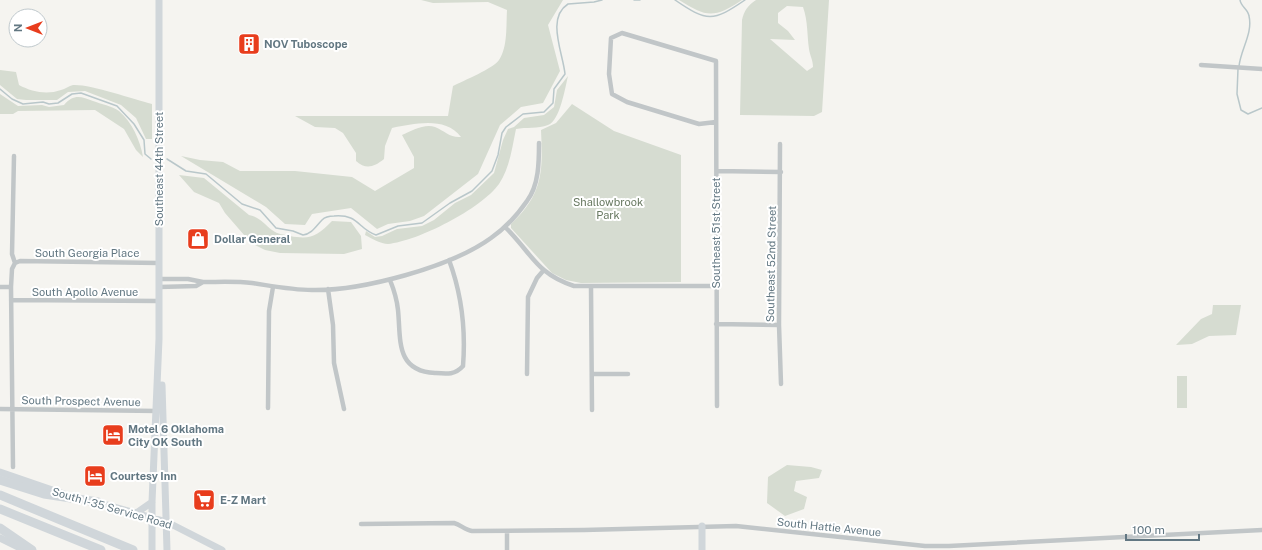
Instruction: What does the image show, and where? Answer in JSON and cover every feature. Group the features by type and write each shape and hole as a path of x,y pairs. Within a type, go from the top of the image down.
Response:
{"highway":[{"path":"0,480 44,494 98,502"},
{"path":"0,495 133,550"},
{"path":"0,509 101,550"},
{"path":"0,528 32,550"}],"main road":[{"name":"Southeast 44th Street","path":"159,0 160,411 167,522 167,550"},
{"name":"Southeast 44th Street","path":"152,550 152,502 160,411"},
{"name":"South I-35 Service Road","path":"0,472 64,494 167,522 222,550"},
{"path":"135,514 152,502"},
{"path":"702,526 702,550"},
{"path":"0,538 13,547 24,550"}],"street":[{"name":"Southeast 51st Street","path":"716,122 699,124 618,98 612,94 609,86 611,38 622,33 716,61 716,122 716,406"},
{"path":"1201,65 1262,69"},
{"path":"159,279 188,279 203,282 238,282 273,287 313,290 390,280 449,260 491,238 505,227 528,201 533,188 538,165 538,142"},
{"name":"Southeast 52nd Street","path":"780,144 779,325 781,384"},
{"path":"13,467 11,287 12,269 15,263 12,254 14,156"},
{"path":"716,171 781,172"},
{"path":"505,227 543,271 564,283 591,287 716,286"},
{"path":"390,280 398,308 401,352 413,365 428,372 449,374 458,372 463,366 463,308 449,260"},
{"name":"South Georgia Place","path":"15,263 20,261 159,262"},
{"path":"527,374 528,297 537,278 543,271"},
{"path":"159,287 196,286 203,282"},
{"path":"0,287 11,287"},
{"path":"268,408 269,311 273,287"},
{"path":"591,287 592,410"},
{"path":"328,289 333,325 334,363 344,409"},
{"name":"South Apollo Avenue","path":"11,300 159,301"},
{"path":"716,324 779,325"},
{"path":"592,374 628,374"},
{"name":"South Prospect Avenue","path":"0,409 160,411"},
{"name":"South Hattie Avenue","path":"361,524 454,523 467,530 507,531 736,526 914,545 948,546 1262,530"},
{"path":"507,531 507,550"}],"green space":[{"path":"421,0 563,0 548,25 560,71 543,103 521,107 500,125 478,174 424,216 410,221 388,224 377,229 351,208 312,214 305,225 285,224 266,207 181,156 200,160 223,162 240,171 295,171 352,177 375,191 414,168 414,157 402,135 418,128 431,126 451,135 461,137 447,126 438,124 429,123 392,128 385,146 384,159 373,166 363,166 356,161 356,153 343,133 335,128 315,127 295,116 448,116 453,86 485,70 496,63 502,55 505,42 507,10 488,2 433,3"},
{"path":"679,0 742,0 724,10 710,14 696,10"},
{"path":"756,0 829,0 822,112 814,116 740,115 742,20 747,8","holes":["787,6 803,7 807,23 809,49 813,65 813,67 807,71 770,39 795,40 788,31 778,23 778,13"]},
{"path":"0,70 16,72 19,85 34,91 56,92 73,85 80,85 100,89 152,104 152,139 146,139 136,118 121,105 85,91 68,92 57,100 17,99 0,85"},
{"path":"568,76 556,117 548,125 516,129 510,157 503,178 490,194 478,204 432,230 401,242 385,244 365,235 366,231 375,237 382,236 397,229 422,226 434,220 455,203 471,195 494,173 503,140 508,129 514,127 524,118 544,115 554,107 557,90"},
{"path":"0,94 18,106 42,105 49,107 64,105 71,99 81,97 113,108 124,115 132,126 138,138 143,157 136,150 124,129 95,110 18,111 13,114 0,114"},
{"name":"Shallowbrook Park","path":"572,104 614,131 681,155 681,282 581,283 566,280 552,273 511,228 511,224 529,203 539,182 542,158 541,130 556,123"},
{"path":"179,175 204,178 249,215 259,219 274,232 279,234 309,237 318,233 332,221 351,222 361,236 362,249 344,254 280,253 265,250 251,243 225,213 219,203 194,192"},
{"path":"1213,305 1241,305 1236,335 1209,336 1192,344 1176,345 1201,319 1212,314"},
{"path":"1177,376 1187,376 1187,408 1177,408"},
{"path":"787,465 811,467 822,470 819,478 796,481 794,491 807,497 804,509 785,516 767,503 768,477"}],"waterway":[{"path":"167,159 186,171 206,174 242,204 260,210 276,228 293,231 303,235 311,231 323,219 331,216 342,216 353,219 365,229 376,235 398,226 422,223 450,203 472,191 492,171 498,155 502,133 506,127 523,114 544,112 553,103 554,89 565,74 559,46 557,27 561,10 568,4 602,0"},
{"path":"634,0 640,0"},
{"path":"675,0 695,12 710,16 725,12 745,0"},
{"path":"1239,66 1248,35 1250,22 1248,14 1240,0"},
{"path":"1238,69 1237,94 1241,110 1248,114 1262,108"},
{"path":"0,89 12,99 23,104 43,102 49,104 58,103 72,94 81,93 117,106 134,124 144,140 145,154 151,159"}],"place":[{"name":"NOV Tuboscope","path":"249,44"},
{"name":"Dollar General","path":"198,239"},
{"name":"Motel 6 Oklahoma City OK South","path":"113,435"},
{"name":"Courtesy Inn","path":"95,476"},
{"name":"E-Z Mart","path":"204,500"}]}
